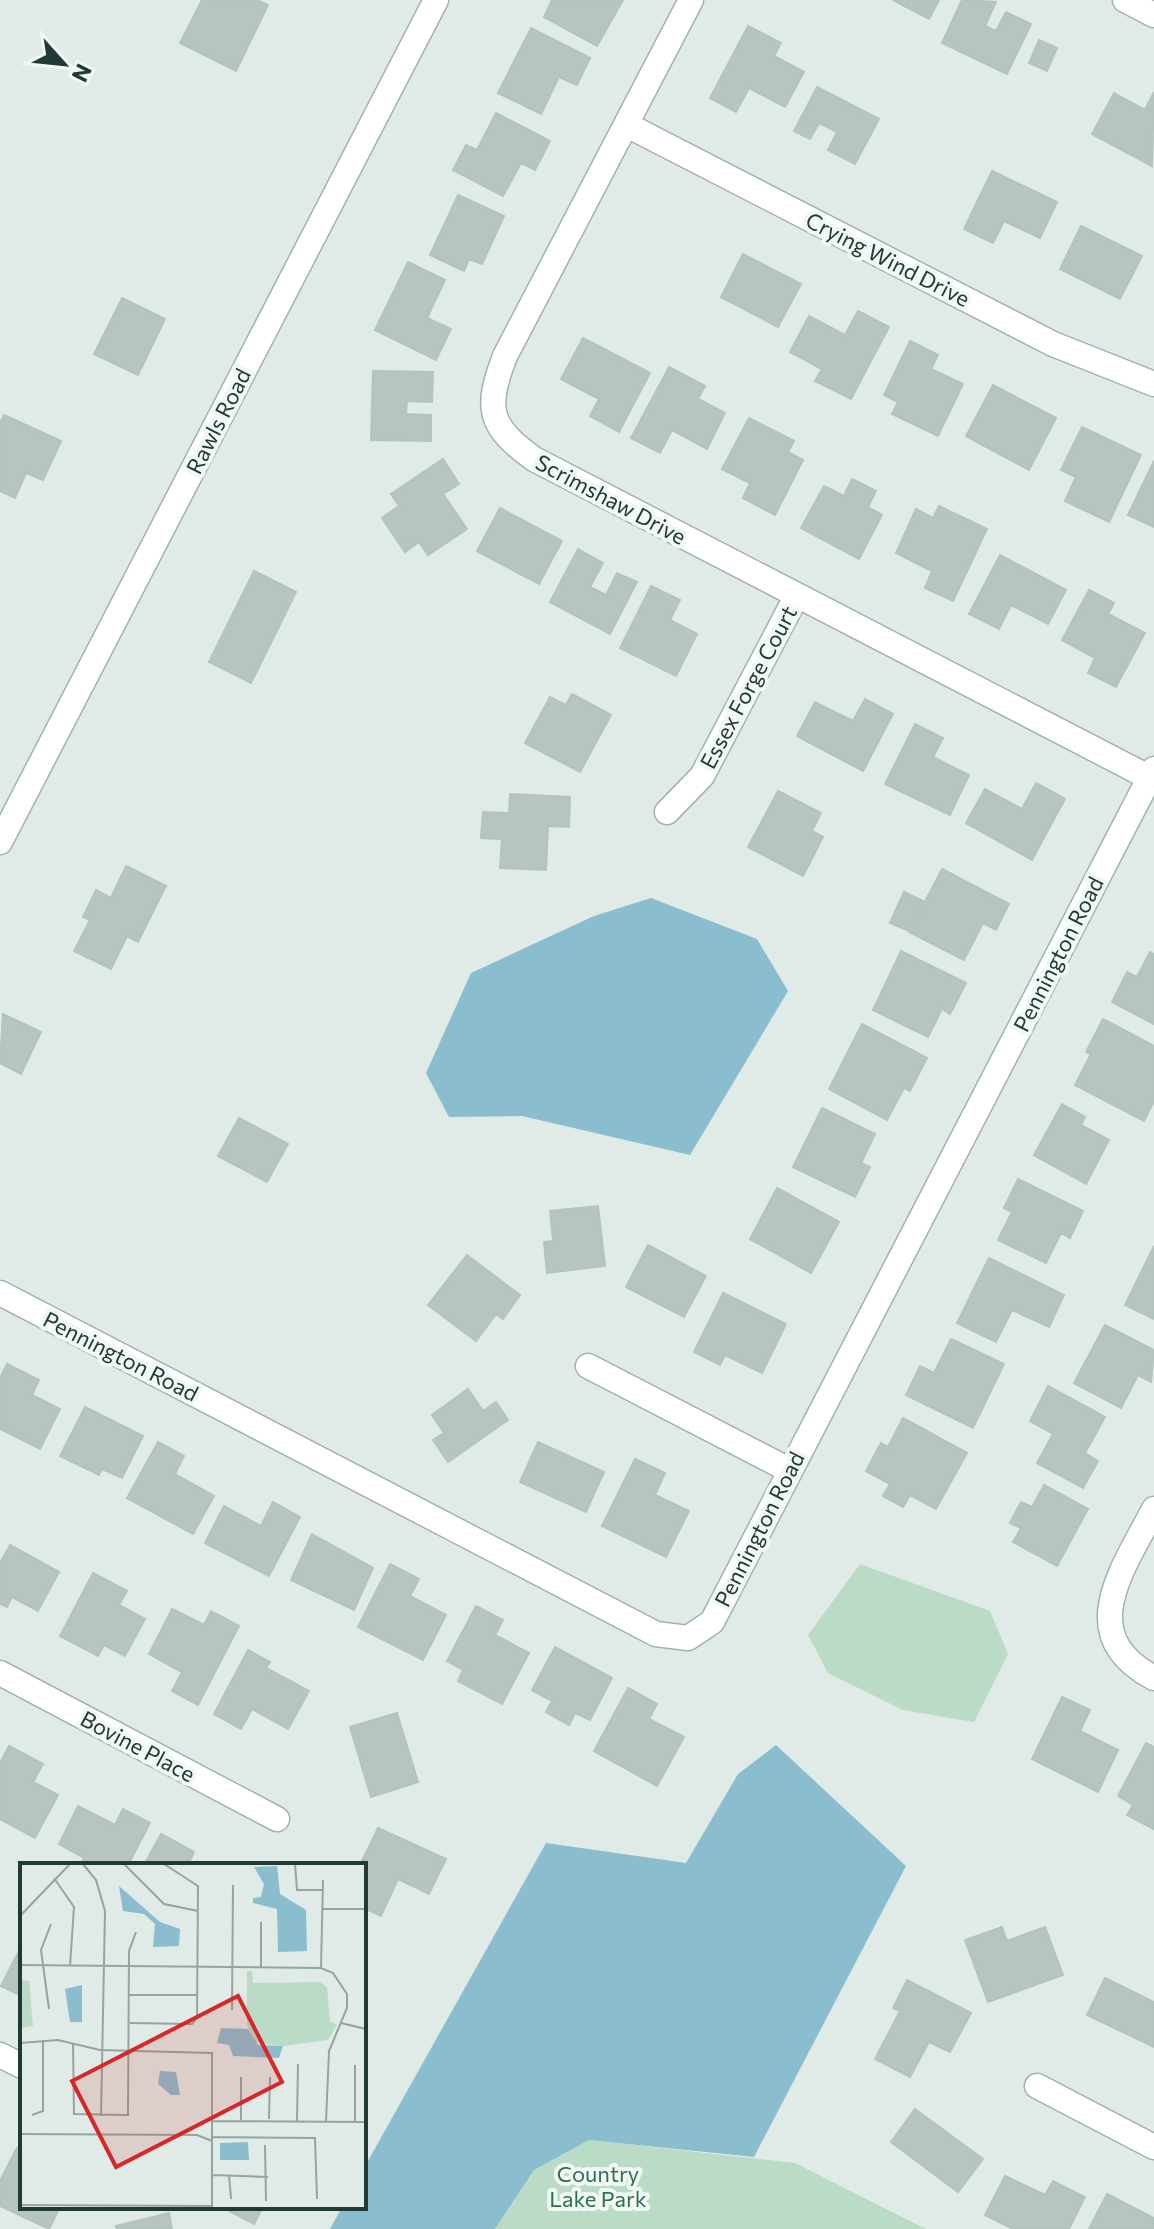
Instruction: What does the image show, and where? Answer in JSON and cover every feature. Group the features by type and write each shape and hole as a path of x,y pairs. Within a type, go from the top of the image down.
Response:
{"street":[{"name":"Rawls Road","path":"0,842 436,0"},
{"name":"Scrimshaw Drive","path":"691,0 505,356 494,386 492,413 506,439 534,459 796,597 1153,775"},
{"path":"1125,0 1154,15"},
{"name":"Crying Wind Drive","path":"627,125 1053,344 1154,384"},
{"name":"Essex Forge Court","path":"667,812 702,776 796,597"},
{"name":"Pennington Road","path":"0,1293 656,1634 688,1638 712,1622 1153,775"},
{"path":"588,1366 789,1470"},
{"path":"1154,1509 1116,1582 1107,1625 1120,1651 1154,1678"},
{"name":"Bovine Place","path":"0,1673 277,1819"},
{"path":"0,2055 20,2065"},
{"path":"1037,2086 1154,2147"}],"green space":[{"path":"860,1564 990,1611 1008,1654 974,1722 903,1710 828,1673 808,1635"},
{"name":"Country Lake Park","path":"589,2140 795,2163 926,2229 495,2229 534,2170"}],"water":[{"path":"651,898 757,939 788,991 690,1155 522,1116 449,1117 426,1073 471,973 594,916"},
{"path":"776,1745 906,1866 754,2157 589,2140 534,2170 495,2229 330,2229 341,2209 366,2209 366,2164 546,1843 686,1863 738,1774"}],"building":[{"path":"202,0 257,0 268,5 236,71 180,43"},
{"path":"552,0 623,0 597,46 544,17"},
{"path":"893,0 939,0 929,19"},
{"path":"962,0 996,2 985,26 996,31 1006,12 1031,24 1007,74 942,43"},
{"path":"748,26 781,43 774,56 804,72 785,107 749,88 736,112 710,98"},
{"path":"531,28 590,58 577,85 559,77 541,114 498,93"},
{"path":"1039,40 1057,48 1047,71 1029,63"},
{"path":"817,87 879,119 855,164 828,150 837,132 819,123 810,139 794,131"},
{"path":"1154,92 1152,166 1092,134 1114,93 1145,110"},
{"path":"496,113 550,141 535,170 521,163 503,196 453,170 466,145 477,150"},
{"path":"992,171 1057,202 1040,238 1004,221 993,243 964,229"},
{"path":"458,195 504,216 482,264 469,259 464,271 430,255"},
{"path":"1081,226 1142,256 1120,299 1060,269"},
{"path":"743,254 801,284 778,327 721,297"},
{"path":"408,262 445,280 427,318 451,329 436,360 375,330"},
{"path":"122,298 165,319 138,375 94,354"},
{"path":"858,311 889,327 851,399 815,381 822,369 790,352 809,316 845,335"},
{"path":"583,338 650,373 619,432 590,416 599,399 561,379"},
{"path":"910,341 938,355 931,369 963,384 938,436 892,414 898,402 884,395"},
{"path":"669,367 705,386 698,399 725,413 707,449 672,430 660,453 631,438"},
{"path":"373,371 433,372 432,402 407,401 406,414 431,415 431,441 371,440"},
{"path":"993,385 1056,418 1029,470 966,436"},
{"path":"4,415 61,441 43,480 26,473 15,498 0,491 0,423"},
{"path":"749,418 794,441 788,452 803,460 775,515 743,498 750,483 722,469"},
{"path":"1082,427 1141,455 1109,522 1065,501 1076,477 1061,470"},
{"path":"443,459 459,484 443,494 467,529 428,555 419,542 405,552 382,518 399,506 391,494"},
{"path":"1154,461 1154,527 1128,515"},
{"path":"852,479 876,491 868,507 882,515 859,559 801,528 824,486 844,496"},
{"path":"939,506 987,529 953,601 925,588 932,571 896,553 916,509 933,518"},
{"path":"500,508 562,541 539,584 477,551"},
{"path":"578,549 603,563 590,587 606,595 617,573 637,582 610,634 550,602"},
{"path":"1000,555 1066,590 1048,624 1011,605 999,629 969,614"},
{"path":"254,571 296,592 251,683 209,662"},
{"path":"651,586 680,600 670,620 697,634 676,676 620,648"},
{"path":"1089,590 1114,603 1108,614 1145,633 1116,687 1088,673 1095,658 1062,640"},
{"path":"572,694 611,715 580,772 525,743 550,697 566,705"},
{"path":"865,699 893,714 863,771 797,736 815,702 853,721"},
{"path":"915,724 943,738 933,757 969,775 950,815 885,784"},
{"path":"1036,783 1065,799 1032,860 966,823 985,789 1022,809"},
{"path":"778,791 821,813 812,831 823,837 803,876 748,847"},
{"path":"510,794 570,797 569,827 548,826 546,870 500,868 502,839 481,838 483,812 509,813"},
{"path":"126,866 166,886 138,942 127,936 111,969 74,951 90,920 83,917 96,890 111,898"},
{"path":"942,869 1009,904 996,930 983,923 964,960 909,932"},
{"path":"904,892 923,901 909,931 890,923"},
{"path":"901,951 966,983 950,1014 942,1009 928,1037 873,1010"},
{"path":"1150,952 1154,954 1154,1024 1112,1002 1127,972 1137,977"},
{"path":"3,1014 41,1032 21,1074 0,1063"},
{"path":"1103,1019 1154,1046 1154,1101 1144,1121 1075,1085 1091,1054 1086,1052"},
{"path":"862,1024 927,1058 910,1091 904,1088 887,1120 829,1089"},
{"path":"1062,1104 1085,1117 1081,1125 1109,1140 1086,1184 1034,1155"},
{"path":"822,1108 875,1134 861,1163 870,1167 855,1197 793,1167"},
{"path":"239,1118 288,1144 267,1182 218,1156"},
{"path":"1018,1179 1083,1211 1070,1238 1061,1233 1046,1263 998,1240 1012,1212 1004,1208"},
{"path":"777,1188 839,1222 811,1273 750,1239"},
{"path":"598,1206 605,1266 547,1273 544,1242 553,1241 550,1211"},
{"path":"648,1245 706,1276 684,1317 626,1287"},
{"path":"1154,1246 1154,1319 1125,1305"},
{"path":"467,1255 520,1295 503,1319 496,1314 476,1341 428,1305"},
{"path":"989,1258 1064,1295 1049,1327 1012,1310 996,1342 957,1323"},
{"path":"723,1293 786,1324 762,1373 725,1355 720,1365 694,1352"},
{"path":"1105,1325 1154,1350 1151,1382 1138,1375 1121,1408 1074,1383"},
{"path":"951,1339 1004,1364 973,1428 906,1395 920,1366 934,1373"},
{"path":"7,1364 39,1380 32,1395 60,1409 40,1449 0,1429 0,1378"},
{"path":"1048,1386 1105,1417 1085,1453 1098,1461 1083,1488 1037,1463 1053,1434 1030,1421"},
{"path":"468,1389 483,1411 496,1402 508,1420 448,1462 433,1440 444,1433 432,1415"},
{"path":"85,1407 143,1436 122,1478 102,1469 99,1475 60,1456"},
{"path":"903,1418 967,1453 936,1509 910,1495 903,1507 883,1496 890,1484 866,1471 881,1443 888,1447"},
{"path":"158,1442 184,1456 175,1474 214,1496 193,1534 127,1498"},
{"path":"538,1442 604,1472 586,1512 520,1482"},
{"path":"635,1459 665,1473 655,1495 689,1511 666,1557 602,1526"},
{"path":"1044,1485 1088,1509 1057,1566 1013,1542 1021,1528 1010,1523 1021,1502 1032,1507"},
{"path":"273,1502 300,1517 269,1576 205,1543 224,1506 261,1526"},
{"path":"312,1534 373,1568 354,1610 291,1580"},
{"path":"10,1545 59,1572 38,1611 12,1597 7,1607 0,1604 0,1563"},
{"path":"390,1564 419,1579 410,1596 446,1615 423,1660 358,1627"},
{"path":"93,1573 127,1591 119,1605 145,1619 125,1656 104,1645 98,1656 60,1636"},
{"path":"476,1606 503,1620 495,1635 529,1653 502,1704 458,1681 463,1670 447,1661"},
{"path":"172,1609 204,1625 211,1611 239,1626 198,1705 172,1691 182,1672 149,1654"},
{"path":"555,1647 612,1678 590,1720 575,1713 569,1725 546,1712 552,1701 532,1690"},
{"path":"248,1650 270,1662 266,1668 309,1691 288,1729 252,1709 241,1729 214,1714"},
{"path":"628,1688 657,1704 649,1719 684,1737 657,1786 594,1751"},
{"path":"1062,1697 1090,1710 1080,1731 1118,1750 1098,1792 1032,1759"},
{"path":"397,1713 418,1782 371,1797 350,1727"},
{"path":"1146,1743 1154,1747 1154,1829 1127,1815 1133,1805 1118,1796"},
{"path":"9,1746 43,1764 33,1782 58,1795 35,1838 0,1819 0,1763"},
{"path":"78,1806 115,1825 123,1809 150,1823 129,1863 81,1863 84,1858 59,1844"},
{"path":"378,1828 446,1859 429,1894 398,1879 381,1916 366,1909 366,1863 361,1863"},
{"path":"161,1834 194,1852 189,1863 145,1863"},
{"path":"1002,1927 1007,1941 1045,1927 1063,1975 988,2002 965,1940"},
{"path":"20,1949 20,1995 1,1986"},
{"path":"1105,1978 1154,2002 1154,2047 1087,2015"},
{"path":"907,1980 971,2013 950,2052 929,2042 910,2077 875,2059 900,2011 893,2008"},
{"path":"915,2109 983,2159 958,2192 891,2142"},
{"path":"17,2148 20,2150 20,2209 59,2209 49,2229 0,2206 0,2181"},
{"path":"1005,2176 1045,2195 1053,2181 1085,2197 1069,2229 1013,2229 985,2215"},
{"path":"1107,2194 1154,2218 1154,2229 1089,2229"},
{"path":"226,2209 262,2209 254,2224"},
{"path":"169,2213 172,2229 117,2229 116,2226"}]}
